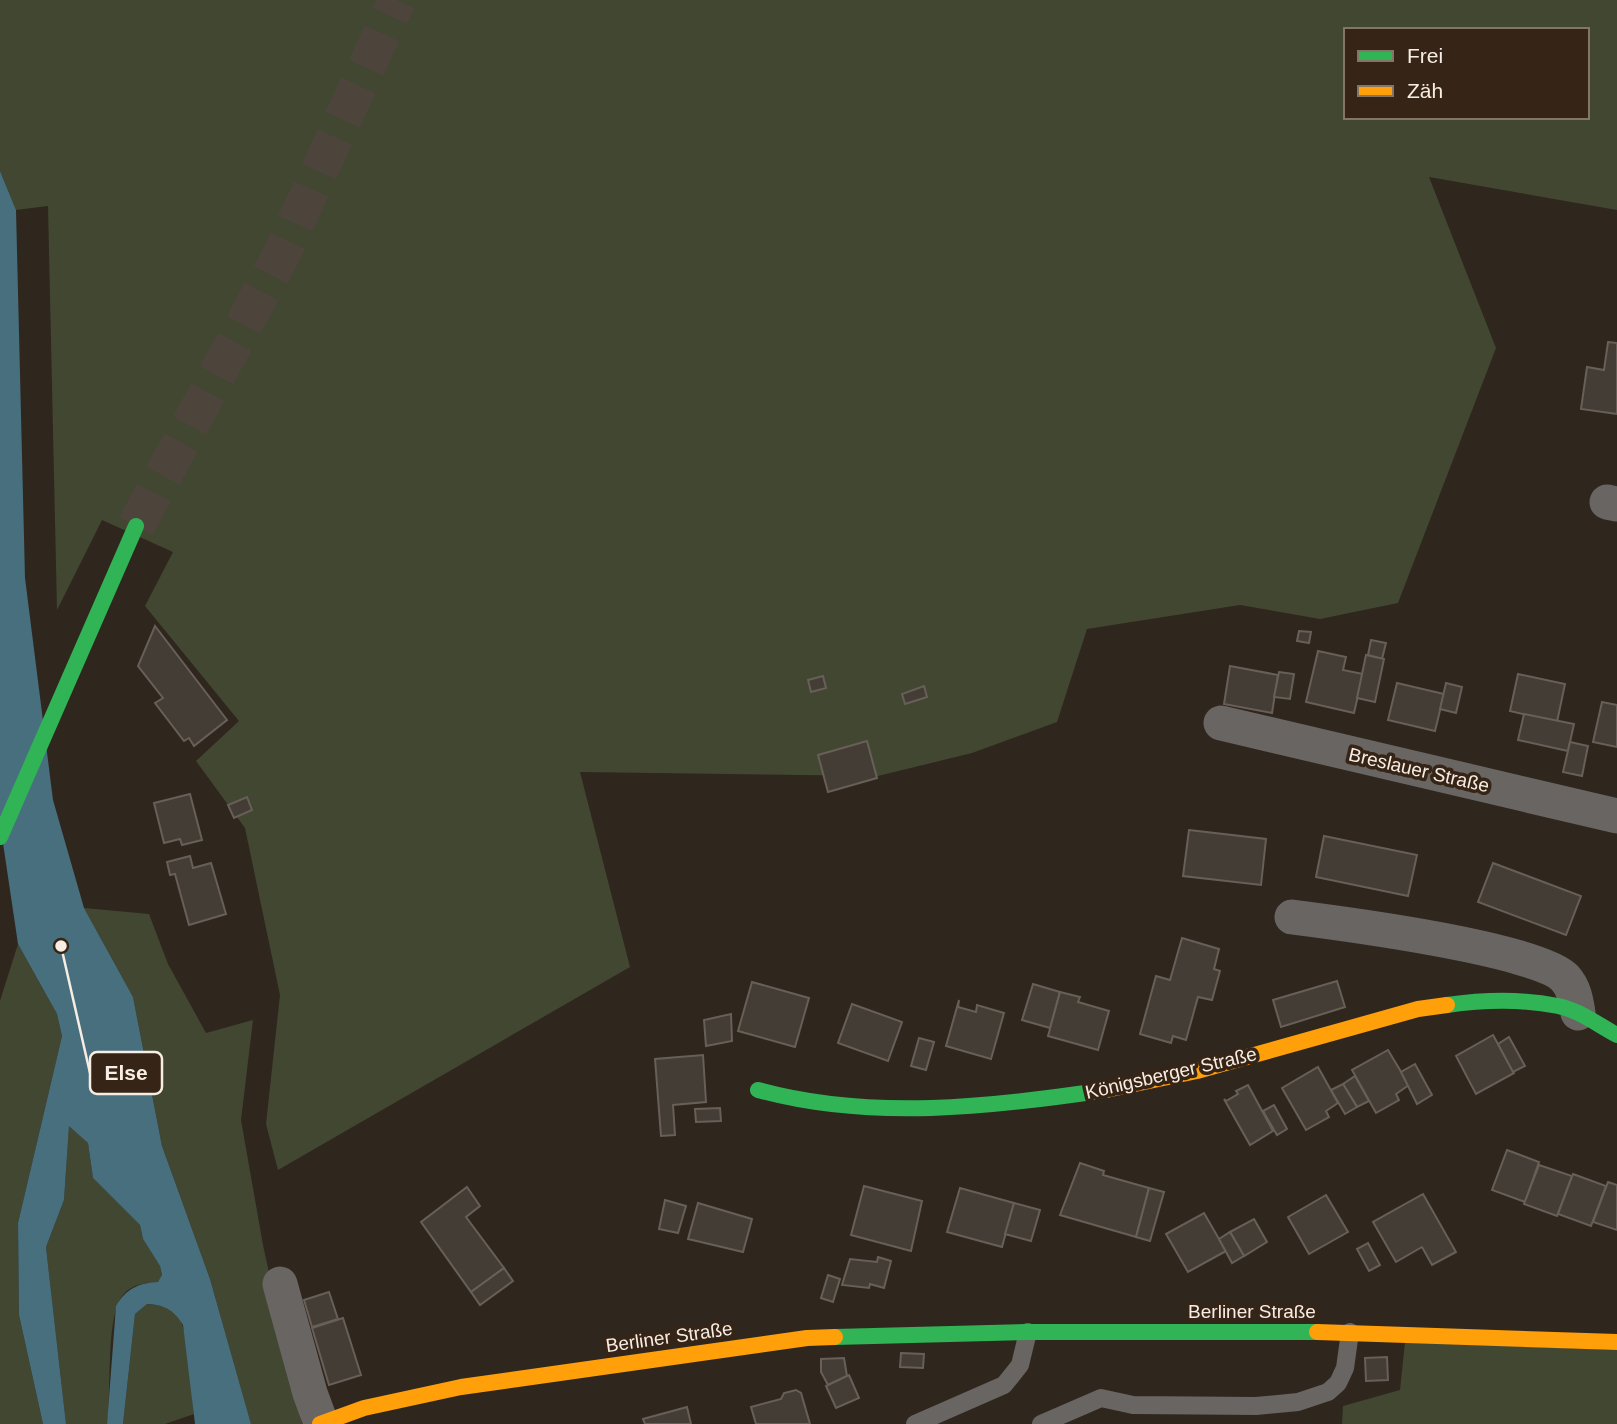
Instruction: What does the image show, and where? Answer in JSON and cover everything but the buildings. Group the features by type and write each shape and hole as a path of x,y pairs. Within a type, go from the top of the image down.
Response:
{"street":[{"path":"0,837 136,526"},
{"name":"Breslauer Straße","path":"1221,723 1617,816"},
{"path":"1292,917 1380,928 1491,949 1564,976 1574,992 1578,1013"},
{"name":"Königsberger Straße","path":"758,1090 801,1102 864,1109 910,1110 964,1107 1129,1087 1317,1039 1418,1009 1474,1002 1558,1006 1578,1013 1617,1035"},
{"path":"280,1284 321,1423"},
{"name":"Berliner Straße","path":"321,1423 365,1408 461,1387 807,1338 1028,1332 1350,1332 1617,1342"}],"lane":[{"path":"915,1424 1004,1385 1020,1366 1028,1332"},
{"path":"1041,1424 1101,1398 1133,1405 1256,1406 1298,1402 1328,1392 1338,1383 1345,1368 1350,1332"}],"green space":[{"path":"0,0 1617,0 1617,210 1429,177 1496,348 1398,603 1320,619 1240,605 1087,629 1057,722 972,753 878,776 580,772 630,967 278,1170 266,1124 280,995 245,828 196,761 239,721 145,606 173,552 102,520 57,610 48,206 16,210 0,171"},
{"path":"84,908 149,914 168,964 206,1033 253,1020 241,1120 263,1245 302,1424 251,1424 210,1279 162,1146 133,997"},
{"path":"18,944 57,1014 62,1036 18,1223 19,1315 43,1424 0,1424 0,1001"},
{"path":"69,1125 88,1143 93,1178 140,1225 143,1239 160,1266 162,1276 158,1282 130,1288 117,1306 111,1337 107,1424 66,1424 46,1247 64,1200"},
{"path":"147,1304 171,1309 179,1318 187,1343 194,1414 165,1424 123,1424 135,1314"},
{"path":"1405,1342 1617,1350 1617,1424 1342,1424 1343,1406 1400,1390"}],"water":[{"path":"0,171 16,210 25,578 53,800 84,908 133,997 162,1146 210,1279 251,1424 195,1424 183,1325 168,1309 147,1304 135,1314 123,1424 107,1424 116,1306 128,1291 144,1284 158,1282 162,1275 160,1266 143,1239 140,1225 93,1178 88,1143 69,1126 64,1200 46,1247 66,1424 43,1424 19,1315 18,1223 62,1036 57,1014 18,944 0,823"}],"tunnel":[{"path":"136,526 281,255 397,0"}],"traffic: fast":[{"path":"0,837 136,526"},
{"path":"1447,1005 1503,1001 1558,1006 1581,1014 1617,1035"},
{"path":"758,1090 800,1100 887,1108 975,1106 1106,1090"},
{"path":"835,1337 1028,1332 1317,1332"}],"traffic: slow":[{"path":"1106,1090 1197,1071 1418,1009 1447,1005"},
{"path":"1317,1332 1617,1342"},
{"path":"320,1424 364,1408 461,1387 807,1338 835,1337"}],"place":[{"name":"Else","path":"61,946"}]}
